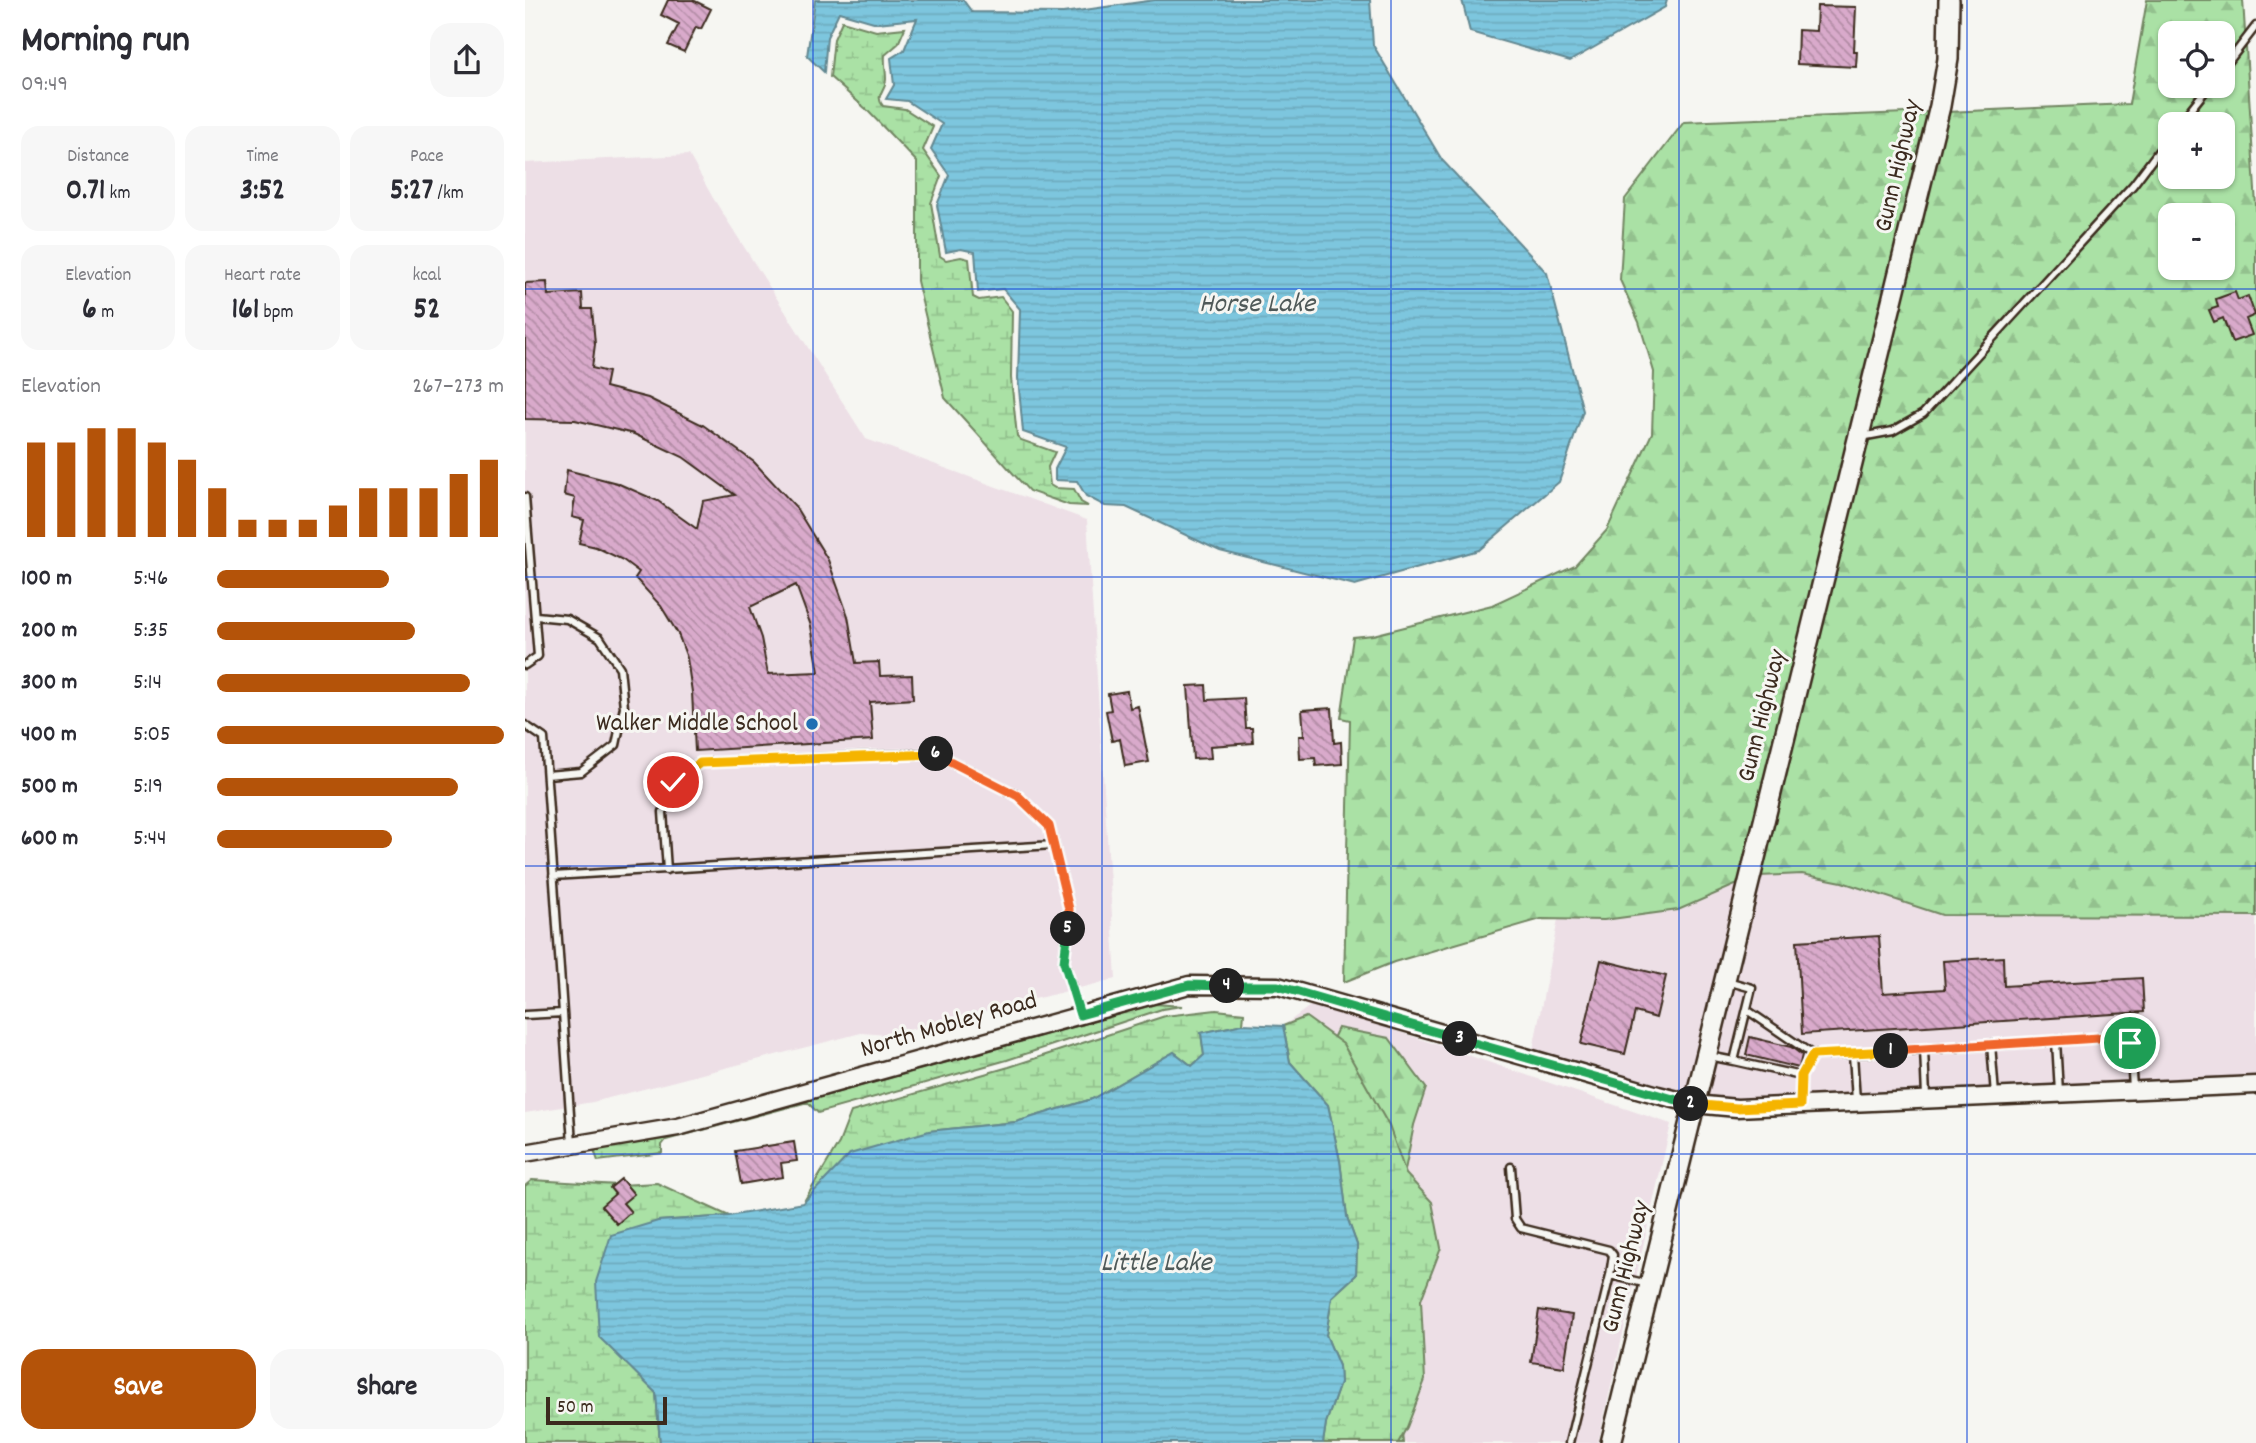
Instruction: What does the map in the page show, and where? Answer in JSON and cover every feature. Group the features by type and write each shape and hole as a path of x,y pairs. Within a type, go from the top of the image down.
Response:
{"main road":[{"name":"Gunn Highway","path":"1611,1443 1944,90 1949,44 1949,0"}],"street":[{"name":"North Mobley Road","path":"525,1153 678,1127 1189,985 1278,986 1694,1104 1737,1108 2256,1085"}],"lane":[{"path":"2235,53 2256,26"},
{"path":"2188,112 2200,98"},
{"path":"1859,437 1893,430 1923,414 2133,185 2158,152"},
{"path":"525,497 538,656 525,665"},
{"path":"536,616 567,619 600,639 620,668 624,707 616,745 581,772 547,775"},
{"path":"525,725 544,738 572,1145"},
{"path":"667,870 663,812 673,782 700,763 935,753 1018,796 1049,826 1069,909 1064,962 1080,1015"},
{"path":"553,876 1054,845"},
{"path":"1725,980 1752,988 1734,1061"},
{"path":"1747,1010 1813,1055 2114,1037 2130,1043 2133,1090"},
{"path":"525,1015 563,1013"},
{"path":"2056,1041 2059,1094"},
{"path":"1991,1044 1995,1097"},
{"path":"1924,1049 1926,1099"},
{"path":"1853,1054 1856,1102"},
{"path":"1800,1105 1801,1076 1813,1055"},
{"path":"1706,1056 1801,1076"},
{"path":"1511,1167 1515,1219 1521,1228 1609,1250 1613,1255 1569,1443"},
{"path":"1610,1275 1650,1285"}],"shaded area":[{"name":"Walker Middle School","path":"689,155 713,198 866,439 1087,520 1116,979 888,1035 861,1033 593,1102 525,1113 525,163"},
{"path":"1802,874 1842,882 1942,915 2256,916 2256,1076 1737,1098 1705,1096 1760,876"},
{"path":"1740,883 1688,1093 1533,1050 1558,919 1604,920 1678,910"},
{"path":"1314,1003 1671,1124 1598,1443 1323,1443 1326,1423 1283,1026"}],"green space":[{"path":"2147,0 2243,0 2256,206 2256,916 1942,915 1842,882 1802,874 1760,876 1947,112 2129,104"},
{"path":"842,21 876,31 905,28 898,44 885,55 886,79 880,96 881,102 883,106 905,109 933,127 923,150 941,176 931,203 940,256 946,260 961,257 969,259 973,297 979,300 1001,297 1012,311 1011,378 1017,436 1021,440 1055,452 1048,467 1050,485 1055,488 1074,489 1081,502 1088,506 1069,505 1029,491 945,398 917,281 917,162 866,109 830,77 834,39"},
{"path":"1930,112 1740,883 1678,910 1604,920 1541,919 1394,962 1344,982 1350,720 1341,718 1353,637 1373,635 1492,605 1575,566 1607,530 1652,433 1654,372 1639,322 1620,280 1625,199 1684,122"},
{"path":"1155,1004 1182,1006 1162,1009 1007,1060 818,1113 808,1103 804,1103 666,1140 662,1145 662,1153 598,1161 594,1150 680,1136"},
{"path":"1216,1010 1244,1013 1243,1024 1201,1033 1204,1055 1192,1066 1174,1052 1092,1099 1016,1122 929,1131 803,1203 839,1143 851,1112 1009,1067 1165,1016"},
{"path":"1306,1017 1343,1044 1389,1126 1406,1174 1432,1202 1441,1248 1421,1300 1425,1380 1398,1443 1323,1443 1326,1423 1340,1383 1339,1366 1326,1335 1332,1297 1356,1275 1357,1245 1347,1217 1340,1161 1328,1105 1290,1062 1283,1026"},
{"path":"1338,1028 1389,1038 1426,1088 1414,1125 1401,1190 1399,1396 1403,1443 1359,1443 1322,1061"},
{"path":"532,1180 619,1185 657,1183 729,1216 658,1221 599,1336 656,1393 660,1443 525,1443 525,1186"}],"water":[{"name":"Horse Lake","path":"815,0 963,0 972,12 1063,13 1155,0 1370,0 1373,45 1442,160 1547,273 1583,411 1559,482 1479,550 1355,585 1220,551 1126,507 1105,506 1086,496 1077,481 1055,480 1055,469 1066,447 1023,432 1018,378 1020,309 1003,289 978,292 975,252 961,249 946,252 937,205 949,175 931,149 942,124 907,101 886,99 894,85 891,58 904,50 917,19 877,23 839,12 827,37 824,72 807,56"},
{"path":"1462,0 1667,0 1665,7 1570,61 1470,32"},
{"name":"Little Lake","path":"1243,1024 1283,1026 1290,1062 1328,1105 1340,1161 1347,1217 1357,1245 1356,1275 1332,1297 1326,1335 1339,1366 1340,1383 1326,1423 1323,1443 660,1443 656,1393 599,1337 596,1282 611,1235 658,1221 729,1216 803,1203 850,1154 929,1131 1016,1122 1092,1099 1174,1052 1192,1066 1204,1055 1201,1033"}],"building":[{"path":"668,0 693,0 711,9 701,29 696,27 684,52 668,45 679,24 661,15"},
{"path":"1817,6 1856,7 1856,67 1797,64 1798,30 1816,31"},
{"path":"547,282 548,295 582,293 583,309 592,309 595,344 592,368 608,372 605,387 648,398 703,425 754,462 795,506 828,560 848,616 856,663 879,662 880,676 912,675 913,699 870,702 873,740 695,751 692,692 687,658 678,634 661,606 635,578 639,572 623,560 596,547 579,543 584,520 572,517 575,498 564,495 567,470 617,483 658,501 697,529 703,501 735,495 683,457 634,434 575,420 525,419 525,283","holes":["796,585 811,626 819,672 768,674 761,638 750,607"]},
{"path":"2235,292 2238,300 2248,296 2255,315 2246,319 2252,335 2232,342 2223,318 2214,322 2209,310 2218,307 2216,299"},
{"path":"1206,685 1207,700 1244,698 1246,728 1252,728 1253,743 1210,746 1211,758 1193,759 1188,686"},
{"path":"1127,691 1130,708 1138,706 1149,762 1125,766 1120,739 1112,741 1106,711 1111,710 1108,694"},
{"path":"1332,708 1334,743 1341,742 1342,764 1316,766 1315,758 1300,759 1299,736 1304,736 1302,710"},
{"path":"1879,936 1883,993 1945,989 1943,961 2003,957 2004,986 2142,978 2144,1012 1802,1034 1797,941"},
{"path":"1601,960 1666,976 1656,1018 1635,1012 1625,1054 1581,1044"},
{"path":"1750,1037 1791,1047 1802,1055 1799,1068 1746,1055"},
{"path":"794,1142 797,1161 781,1163 783,1177 741,1184 735,1151"},
{"path":"621,1179 634,1194 623,1203 631,1212 617,1224 601,1206 615,1194 610,1188"},
{"path":"1539,1310 1572,1315 1564,1367 1531,1362"}],"place":[{"name":"Walker Middle School","path":"812,724"}],"route":[{"path":"673,782 700,763 935,753 1018,796 1049,826 1069,909 1064,962 1080,1015 1189,985 1278,986 1658,1095 1694,1104 1737,1108 1800,1105 1801,1076 1813,1055 2114,1037 2130,1043"}]}
